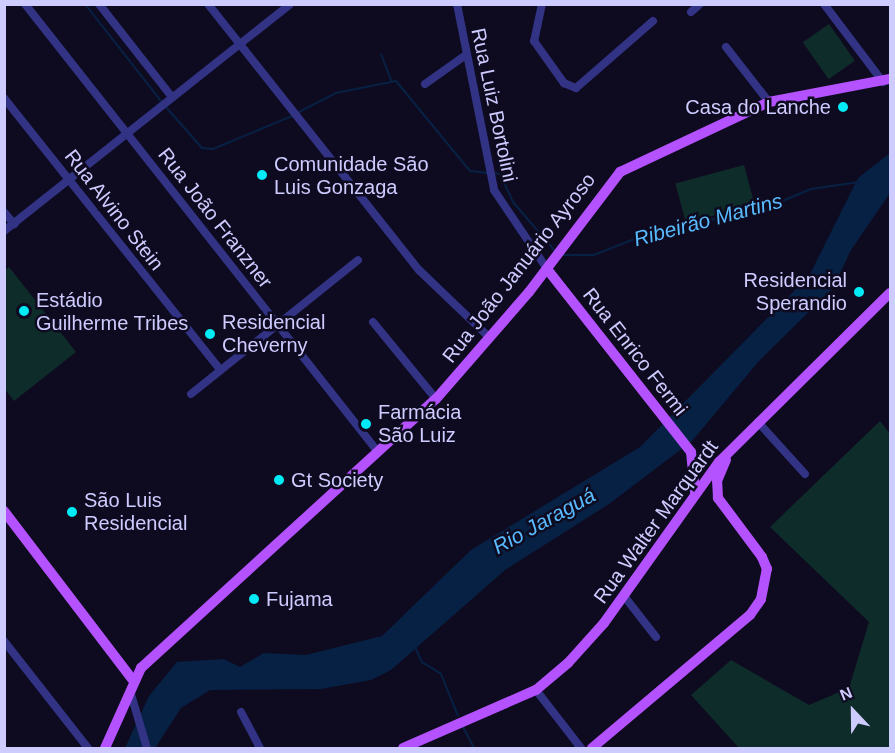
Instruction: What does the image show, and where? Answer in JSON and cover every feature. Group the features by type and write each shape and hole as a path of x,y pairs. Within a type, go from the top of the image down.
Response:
{"main road":[{"name":"Rua João Januário Ayroso","path":"105,748 131,683 436,399 547,269 620,172 769,102 887,81"},
{"name":"Rua Enrico Fermi","path":"547,269 690,451 695,495"},
{"name":"Rua Walter Marquardt","path":"403,748 536,690 585,646 624,596 695,495 732,449 891,293"},
{"path":"592,748 750,615 761,599 767,569 762,557 718,498 718,476 732,449"},
{"path":"695,495 718,498"},
{"path":"4,511 131,683"}],"street":[{"name":"Rua João Franzner","path":"25,4 378,452"},
{"path":"99,4 167,101"},
{"path":"208,4 419,270 490,338"},
{"path":"4,231 290,4"},
{"name":"Rua Luiz Bortolini","path":"457,4 490,177 502,204 547,269"},
{"path":"542,4 536,46 564,83 576,88 653,21"},
{"path":"691,12 700,4"},
{"path":"824,4 887,81"},
{"path":"726,47 769,102"},
{"path":"425,84 466,55"},
{"name":"Rua Alvino Stein","path":"4,98 220,370"},
{"path":"4,212 14,224"},
{"path":"191,394 358,260"},
{"path":"373,322 436,399"},
{"path":"758,422 806,474"},
{"path":"624,596 656,637"},
{"path":"4,641 88,748"},
{"path":"131,683 134,704 147,748"},
{"path":"536,690 581,748"},
{"path":"241,712 260,748"}],"green space":[{"path":"829,24 855,61 829,79 803,42"},
{"path":"744,165 755,205 686,223 675,183"},
{"name":"Estádio Guilherme Tribes","path":"9,267 76,352 14,401 4,388 4,271"},
{"path":"880,421 890,434 890,748 739,748 691,695 731,660 809,705 849,688 869,622 770,527"}],"water":[{"name":"Rio Jaraguá","path":"890,153 890,193 851,250 833,288 759,361 692,441 609,504 505,570 391,670 371,680 321,689 210,690 181,708 155,748 125,748 149,696 177,662 224,659 240,667 264,653 306,655 382,636 471,550 640,447 809,276 858,178"}],"waterway":[{"name":"Ribeirão Martins","path":"85,4 161,101"},
{"path":"381,54 392,82"},
{"name":"Ribeirão Martins","path":"297,113 336,93 396,81 470,171 488,173"},
{"name":"Ribeirão Martins","path":"165,106 202,148 213,149 292,116"},
{"name":"Ribeirão Martins","path":"494,173 500,174 513,202 555,251"},
{"name":"Ribeirão Martins","path":"563,255 594,255 652,232 763,209 811,189 859,182"},
{"path":"414,645 422,662 441,674 458,716"},
{"path":"463,727 474,748"}],"place":[{"name":"Casa do Lanche","path":"843,107"},
{"name":"Comunidade São Luis Gonzaga","path":"262,175"},
{"name":"Residencial Sperandio","path":"859,292"},
{"name":"Estádio Guilherme Tribes","path":"24,311"},
{"name":"Residencial Cheverny","path":"210,334"},
{"name":"Farmácia São Luiz","path":"366,424"},
{"name":"Gt Society","path":"279,480"},
{"name":"São Luis Residencial","path":"72,512"},
{"name":"Fujama","path":"254,599"}]}
